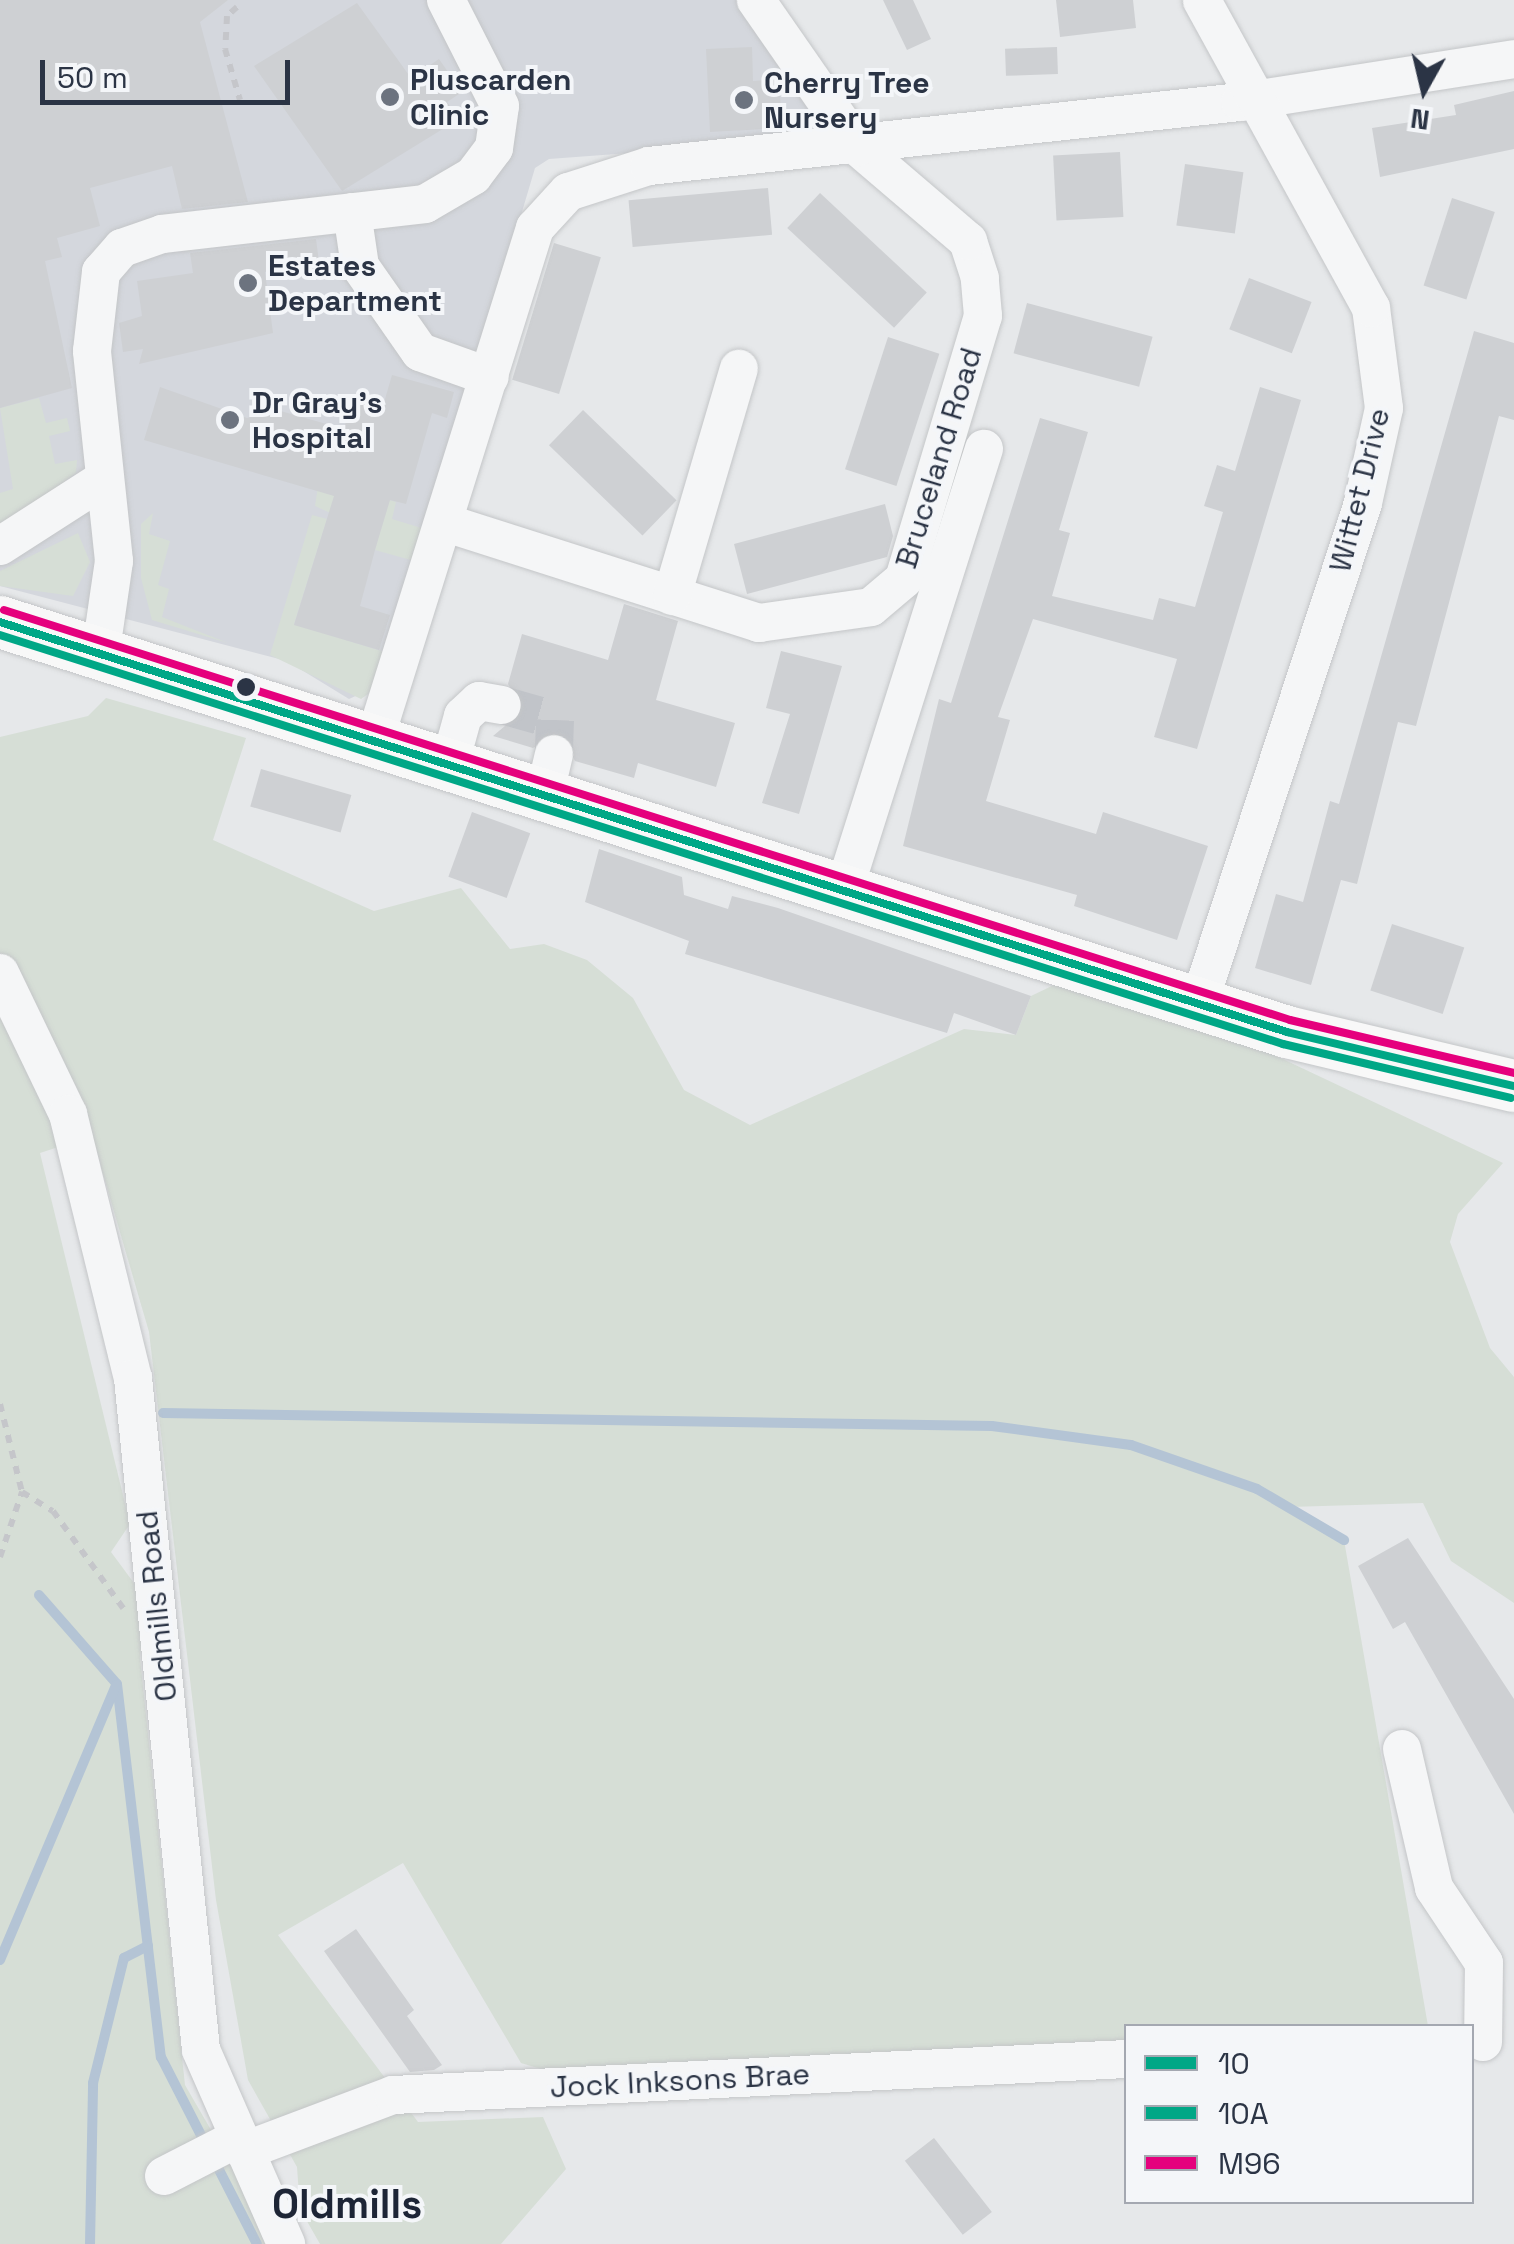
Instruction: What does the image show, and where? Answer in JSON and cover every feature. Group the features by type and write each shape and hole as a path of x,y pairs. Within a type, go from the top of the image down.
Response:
{"highway":[{"path":"0,622 101,650 448,770 549,776 844,890 1375,1058 1514,1086"}],"street":[{"path":"101,650 113,601 90,321 113,254 162,234 352,212 448,195 494,148 496,91 446,0"},
{"name":"Bruceland Road","path":"446,522 759,623 871,607 904,579 982,316 980,278 968,241 858,148 756,0"},
{"name":"Wittet Drive","path":"1198,1002 1363,503 1384,408 1371,308 1202,0"},
{"path":"374,745 535,228 568,192 622,170 858,148 1257,100 1514,60"},
{"path":"352,212 360,266 420,352 490,377"},
{"path":"672,596 739,369"},
{"path":"844,890 984,449"},
{"path":"0,546 103,480"},
{"path":"448,770 462,716 478,700 502,705"},
{"name":"Oldmills Road","path":"0,973 68,1114 128,1359 201,2050 236,2145 286,2244"},
{"path":"1402,1749 1434,1888 1484,1963 1490,2042"},
{"name":"Jock Inksons Brae","path":"175,2170 236,2145 393,2095 1124,2059"}],"path":[{"path":"237,7 227,16 224,49 240,100"},
{"path":"0,1404 22,1492 0,1557"},
{"path":"22,1492 53,1511 113,1602 158,1615"}],"shaded area":[{"name":"Dr Gray's Hospital","path":"0,0 744,0 833,138 549,159 535,168 382,684 349,699 287,661 0,586"},
{"path":"39,398 46,423 67,418 70,431 49,436 55,464 77,460 76,473 0,529 0,493 13,489 0,408"},
{"path":"322,460 359,491 396,502 392,519 428,530 418,562 375,550 379,535 315,506"},
{"path":"153,513 149,534 170,541 158,585 169,589 162,617 228,643 152,620 141,578 141,524"},
{"path":"312,515 327,519 294,624 391,654 382,684 361,699 270,655"},
{"path":"78,533 90,562 73,596 0,586 0,571"},
{"path":"106,698 246,738 213,840 374,911 461,888 510,949 544,944 587,960 633,998 684,1090 750,1125 964,1029 1016,1035 1031,996 1056,984 1249,1043 1503,1163 1458,1214 1450,1242 1490,1348 1514,1377 1514,1603 1451,1561 1423,1503 1289,1507 1344,1540 1428,2024 1124,2024 1124,2059 594,2085 521,2063 403,1863 278,1935 418,2122 543,2117 566,2169 501,2244 320,2244 300,2209 297,2167 248,2080 216,1900 149,1332 92,1136 40,1153 130,1524 111,1552 145,1598 140,1658 185,2085 277,2244 0,2244 0,737 88,716"}],"building":[{"path":"0,0 228,0 200,22 248,202 182,209 172,166 90,188 100,226 57,238 62,257 45,261 72,388 0,408"},
{"path":"883,0 913,0 931,39 907,50"},
{"path":"1056,0 1133,0 1136,28 1060,37"},
{"name":"Pluscarden Clinic","path":"357,3 411,78 439,59 462,92 447,102 459,119 342,191 254,66"},
{"name":"Cherry Tree Nursery","path":"752,47 753,81 779,79 782,128 710,132 706,49"},
{"path":"1057,47 1058,74 1006,76 1005,49"},
{"path":"1514,91 1514,149 1380,177 1372,128 1456,115 1454,105"},
{"path":"1120,152 1123,217 1056,220 1053,156"},
{"path":"1185,164 1243,172 1235,234 1176,225"},
{"path":"768,188 772,235 633,247 629,200"},
{"path":"820,193 927,293 894,328 787,228"},
{"path":"1452,198 1495,212 1466,299 1424,285"},
{"path":"316,239 319,262 265,272 273,333 139,364 143,349 123,352 119,323 142,316 137,281 193,273 190,253"},
{"path":"554,243 601,257 559,394 512,380"},
{"path":"1249,278 1312,302 1292,353 1229,329"},
{"path":"1027,303 1153,337 1139,387 1014,353"},
{"path":"1474,331 1514,343 1514,420 1499,416 1416,726 1398,722 1357,884 1341,880 1311,985 1255,968 1276,894 1303,902 1330,801 1339,804"},
{"path":"888,337 939,354 896,486 845,469"},
{"path":"392,375 454,392 447,418 432,413 406,504 390,500 375,550 360,606 390,615 379,650 294,625 334,496 144,440 160,387 247,418 277,410 344,429 353,397 383,406"},
{"path":"1260,387 1301,400 1197,749 1154,737 1177,659 1033,619 998,717 1010,720 986,801 1096,834 1103,812 1208,846 1177,940 1074,906 1077,895 903,846 939,699 951,703 1040,418 1088,432 1059,530 1070,533 1052,596 1153,620 1159,598 1195,607 1223,512 1204,506 1217,465 1235,471"},
{"path":"583,410 677,500 642,536 549,445"},
{"path":"885,504 893,536 887,557 747,594 734,544"},
{"path":"624,604 678,621 656,700 735,723 716,787 638,763 634,778 575,761 560,732 533,748 493,736 524,710 508,684 522,634 608,660"},
{"path":"781,651 842,666 799,814 762,803 790,714 766,708"},
{"path":"261,769 351,795 341,832 250,806"},
{"path":"472,812 530,833 507,898 448,877"},
{"path":"599,849 682,877 684,895 728,909 732,896 778,908 1031,996 1016,1035 954,1013 947,1033 685,954 689,941 585,902"},
{"path":"1392,924 1464,947 1443,1014 1370,991"},
{"path":"1408,1538 1514,1699 1514,1814 1405,1622 1393,1629 1358,1566"},
{"path":"356,1929 414,2010 407,2016 442,2065 434,2070 410,2072 324,1951"},
{"path":"934,2138 992,2212 963,2235 905,2161"}],"waterway":[{"path":"163,1413 992,1426 1131,1445 1257,1489 1344,1540"},
{"path":"39,1595 117,1684 161,2057 206,2145"},
{"path":"0,1960 116,1685"},
{"path":"90,2244 93,2083 124,1958 148,1946"},
{"path":"214,2160 257,2244"}],"tunnel":[{"path":"502,705 555,720 554,754"}],"transit line":[{"name":"M96","path":"4,610 1290,1020 1514,1073"},
{"name":"10","path":"0,622 1287,1032 1514,1086"},
{"name":"10A","path":"0,635 1283,1044 1511,1098"}],"place":[{"name":"Pluscarden Clinic","path":"390,97"},
{"name":"Cherry Tree Nursery","path":"744,100"},
{"name":"Estates Department","path":"248,283"},
{"name":"Dr Gray's Hospital","path":"230,420"}],"district":[{"name":"Oldmills","path":"347,2205"}]}
